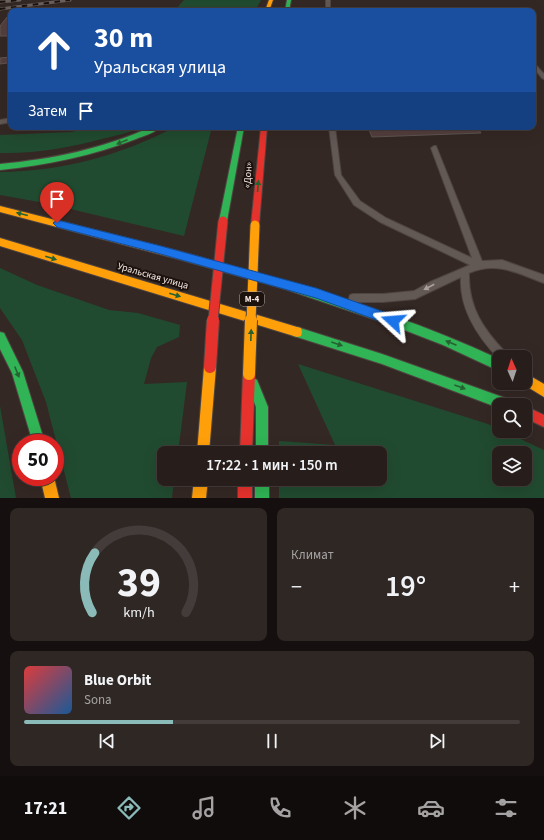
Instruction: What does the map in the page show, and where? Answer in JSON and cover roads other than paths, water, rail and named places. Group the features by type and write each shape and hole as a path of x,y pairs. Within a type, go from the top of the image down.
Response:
{"main road":[{"path":"0,167 35,163 96,151 119,144 151,130"},
{"name":"«Дон»","path":"204,446 216,285 223,221 240,130"},
{"name":"«Дон»","path":"249,374 255,225 264,130"},
{"name":"М-4","path":"0,209 157,249 316,293"},
{"name":"Уральская улица","path":"0,242 300,332 459,386 492,399"},
{"path":"316,293 431,334 492,362"},
{"path":"0,337 17,372 36,434"},
{"path":"249,374 262,407 262,446"},
{"name":"М-4","path":"246,446 249,374"},
{"path":"532,383 544,391"},
{"path":"532,415 544,421"},
{"path":"49,486 52,498"},
{"path":"200,498 201,486"},
{"path":"245,486 245,498"},
{"path":"262,486 262,498"}],"lane":[{"path":"536,68 544,77"},
{"path":"332,130 338,175 357,203 383,220 479,265"},
{"path":"434,148 479,265"},
{"path":"316,293 353,298 399,298 414,295 433,284 479,265 502,264 544,279"},
{"path":"465,271 463,285 468,305 474,320 489,343 496,350"}],"railway":[{"path":"0,2 20,0"},
{"path":"0,9 70,0"}]}
